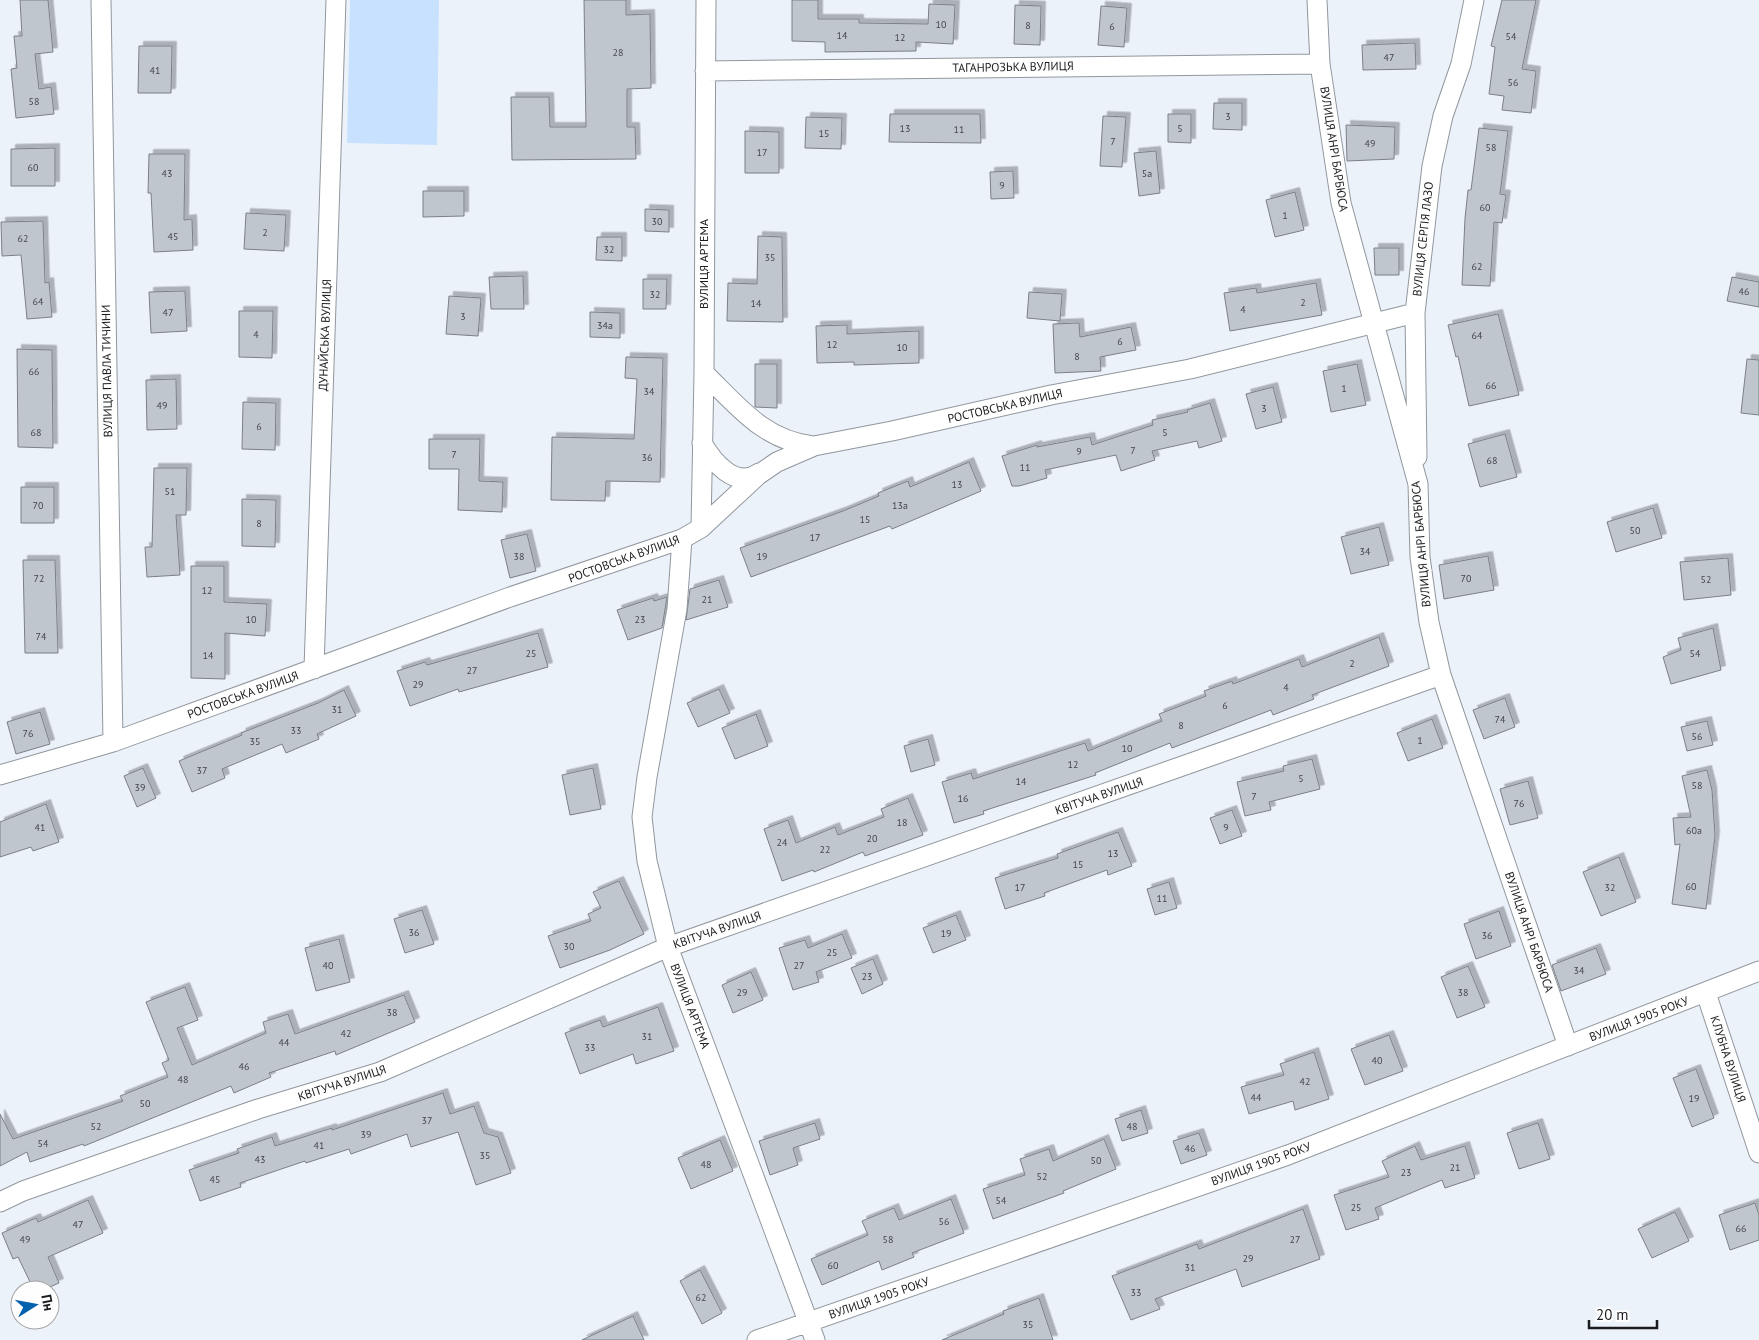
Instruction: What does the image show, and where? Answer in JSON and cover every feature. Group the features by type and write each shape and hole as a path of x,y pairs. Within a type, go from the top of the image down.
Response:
{"street":[{"name":"ВУЛИЦЯ ПАВЛА ТИЧИНИ","path":"101,0 113,742"},
{"name":"ДУНАЙСЬКА ВУЛИЦЯ","path":"314,669 336,0"},
{"name":"ВУЛИЦЯ АРТЕМА","path":"701,528 704,374 706,0"},
{"name":"ВУЛИЦЯ АНРІ БАРБЮСА","path":"1317,0 1320,64 1341,203 1418,484 1420,557 1429,622 1441,675 1568,1046"},
{"name":"ВУЛИЦЯ СЕРГІЯ ЛАЗО","path":"1418,484 1415,313 1432,166 1443,116 1461,64 1474,0"},
{"name":"ТАГАНРОЗЬКА ВУЛИЦЯ","path":"705,71 1320,64"},
{"name":"РОСТОВСЬКА ВУЛИЦЯ","path":"0,775 113,742 510,597 682,539 701,528 758,475 791,454 814,446 892,431 1051,395 1190,369 1265,352 1373,322 1415,313"},
{"path":"704,374 766,431 795,444 814,446"},
{"path":"702,443 720,468 731,475 743,478 758,475 770,455 770,443 766,431"},
{"name":"ВУЛИЦЯ АРТЕМА","path":"682,539 677,608 647,776 642,817 647,861 668,947 812,1331"},
{"name":"КВІТУЧА ВУЛИЦЯ","path":"0,1202 33,1188 258,1109 380,1072 668,947 1441,675"},
{"name":"ВУЛИЦЯ 1905 РОКУ","path":"757,1340 812,1331 1288,1155 1759,971"},
{"name":"КЛУБНА ВУЛИЦЯ","path":"1706,993 1759,1153"}],"shaded area":[{"path":"350,0 439,0 437,145 347,143"}],"building":[{"path":"20,0 48,0 53,52 35,54 39,89 51,87 54,114 16,118 11,69 17,68 14,36 22,36"},
{"path":"584,0 626,0 626,15 650,14 651,88 627,89 627,127 635,127 636,159 512,160 511,97 549,97 550,127 586,127"},
{"path":"792,0 818,0 818,19 859,19 859,23 928,24 929,4 955,5 953,44 916,42 916,51 825,52 825,42 792,41"},
{"path":"1502,0 1536,0 1522,69 1536,71 1531,113 1502,110 1504,96 1489,94 1495,47 1491,46"},
{"path":"1015,5 1041,6 1040,45 1014,44"},
{"path":"1101,6 1127,8 1124,47 1098,45"},
{"path":"1415,43 1416,69 1363,70 1362,45"},
{"path":"139,46 172,46 171,93 138,93"},
{"path":"1214,103 1242,103 1242,130 1213,129"},
{"path":"890,114 980,114 981,143 889,142"},
{"path":"1168,114 1191,114 1191,143 1168,142"},
{"path":"1103,116 1126,117 1122,167 1100,166"},
{"path":"806,117 842,118 841,149 805,148"},
{"path":"1346,125 1395,127 1394,159 1347,161"},
{"path":"1479,128 1508,131 1500,194 1506,195 1502,223 1494,222 1490,286 1462,285 1468,190 1471,190"},
{"path":"745,131 779,132 779,173 745,173"},
{"path":"55,148 55,186 11,186 11,149"},
{"path":"1156,151 1160,193 1139,196 1134,153"},
{"path":"149,154 185,154 184,220 192,219 193,250 154,252 151,193 148,193"},
{"path":"1013,171 1014,198 991,199 990,172"},
{"path":"423,191 464,191 464,216 423,217"},
{"path":"1295,192 1304,230 1275,237 1266,200"},
{"path":"645,209 669,210 669,232 645,231"},
{"path":"246,213 286,215 284,251 244,249"},
{"path":"43,221 45,283 49,282 52,317 27,319 21,255 2,256 1,222"},
{"path":"758,236 782,237 783,322 727,321 728,283 757,284"},
{"path":"597,237 622,237 622,261 596,260"},
{"path":"1374,248 1399,248 1399,275 1375,275"},
{"path":"523,276 524,309 491,309 489,277"},
{"path":"1732,277 1759,282 1759,307 1727,301"},
{"path":"643,279 667,279 666,309 643,309"},
{"path":"1316,283 1322,315 1230,331 1224,293 1256,288 1257,293"},
{"path":"185,291 187,331 151,333 149,292"},
{"path":"1029,292 1062,294 1060,321 1027,318"},
{"path":"449,296 481,298 478,336 446,334"},
{"path":"239,311 273,311 272,358 239,357"},
{"path":"590,312 620,313 620,338 590,337"},
{"path":"1498,314 1519,395 1469,406 1458,356 1456,357 1448,325"},
{"path":"1079,323 1080,337 1131,327 1136,350 1100,357 1101,371 1055,373 1053,324"},
{"path":"847,325 847,334 919,331 919,363 854,365 854,362 817,363 816,326"},
{"path":"17,349 52,350 53,448 18,447"},
{"path":"626,357 663,358 660,482 606,481 605,501 551,500 552,437 634,439 637,379 625,378"},
{"path":"1747,359 1759,360 1759,415 1741,413"},
{"path":"755,364 777,364 777,408 755,407"},
{"path":"1357,364 1366,405 1331,412 1323,371"},
{"path":"176,379 177,429 147,430 146,380"},
{"path":"1273,387 1282,422 1256,429 1246,394"},
{"path":"243,402 276,403 275,450 242,449"},
{"path":"1210,403 1222,441 1199,448 1197,441 1152,451 1155,460 1121,471 1116,455 1045,470 1047,478 1019,486 1012,486 1002,456 1037,445 1037,447 1090,437 1092,445 1153,425 1152,420 1188,412 1187,410"},
{"path":"1505,434 1517,477 1480,487 1468,444"},
{"path":"429,439 480,439 479,481 503,482 502,512 458,510 459,469 429,469"},
{"path":"969,462 981,491 892,529 890,526 751,577 740,548 843,511 879,496 878,493 908,481 910,487"},
{"path":"154,468 187,468 186,515 176,515 180,575 147,577 145,547 152,547"},
{"path":"21,487 54,487 54,523 21,523"},
{"path":"242,499 276,500 275,547 242,546"},
{"path":"1653,508 1662,538 1616,552 1607,522"},
{"path":"1379,527 1389,565 1351,574 1341,537"},
{"path":"527,534 536,571 510,578 501,540"},
{"path":"1488,556 1494,590 1444,599 1439,565"},
{"path":"1728,558 1731,595 1684,600 1680,562"},
{"path":"23,560 55,560 58,653 25,653"},
{"path":"191,566 224,566 224,602 267,604 265,636 225,633 225,679 191,678"},
{"path":"719,580 728,607 686,620 690,589"},
{"path":"667,597 662,628 628,640 617,610 653,598 654,601"},
{"path":"1713,628 1721,670 1671,684 1663,657 1681,650 1678,638"},
{"path":"538,633 548,667 459,692 458,689 410,706 397,671 425,662 427,665"},
{"path":"1379,637 1389,666 1312,695 1314,699 1273,715 1271,710 1172,748 1170,743 1095,773 1096,775 983,811 984,814 954,823 942,782 971,773 973,779 1085,743 1088,751 1162,721 1159,714 1206,696 1204,691 1232,681 1233,684 1299,659 1302,667"},
{"path":"719,689 730,713 698,727 687,703"},
{"path":"344,690 356,716 317,734 319,739 286,753 282,744 222,769 225,778 192,792 179,761 242,735 241,733 318,703"},
{"path":"1505,698 1515,727 1484,739 1473,710"},
{"path":"40,712 50,744 16,754 7,722"},
{"path":"756,714 768,746 735,759 722,728"},
{"path":"1432,719 1443,748 1408,761 1397,733"},
{"path":"1707,721 1713,745 1687,751 1681,727"},
{"path":"928,739 935,765 911,772 904,746"},
{"path":"1312,759 1320,789 1269,802 1271,810 1245,816 1237,782 1284,771 1283,766"},
{"path":"143,768 156,798 137,807 124,776"},
{"path":"593,768 601,809 570,815 562,775"},
{"path":"1707,770 1712,790 1715,836 1706,909 1672,904 1680,844 1675,845 1673,818 1691,817 1682,776"},
{"path":"1528,781 1538,818 1510,825 1500,789"},
{"path":"908,798 923,835 865,856 863,852 814,872 813,870 782,881 764,829 788,820 796,843 835,827 838,835 884,817 881,809"},
{"path":"46,804 59,842 33,851 31,847 0,857 0,822"},
{"path":"1232,810 1242,836 1220,844 1210,818"},
{"path":"1118,832 1132,866 1108,875 1107,870 1044,893 1045,896 1005,909 995,878 1058,858 1057,854"},
{"path":"1619,857 1636,902 1601,916 1583,872"},
{"path":"619,881 644,934 610,950 560,968 548,936 591,921 588,914 601,908 593,892"},
{"path":"1169,882 1177,908 1155,915 1147,889"},
{"path":"422,910 434,944 405,953 394,919"},
{"path":"1499,911 1511,946 1476,959 1464,924"},
{"path":"956,915 966,940 933,953 923,928"},
{"path":"842,934 852,958 816,972 819,982 793,990 779,948 805,940 808,948"},
{"path":"339,939 350,982 316,991 305,948"},
{"path":"1596,948 1606,974 1561,991 1552,965"},
{"path":"873,959 883,984 862,994 851,968"},
{"path":"1468,966 1485,1007 1457,1018 1441,977"},
{"path":"751,972 763,1000 733,1013 722,985"},
{"path":"185,987 198,1020 177,1028 192,1065 266,1033 263,1022 288,1014 295,1034 404,995 415,1022 336,1055 335,1051 269,1073 271,1077 234,1093 231,1086 84,1146 83,1144 30,1162 27,1152 0,1166 0,1114 13,1139 123,1101 120,1096 168,1077 162,1063 169,1060 146,1002"},
{"path":"658,1007 674,1051 636,1064 633,1054 580,1074 565,1033 600,1020 603,1027"},
{"path":"1389,1035 1403,1071 1365,1085 1351,1049"},
{"path":"1314,1052 1329,1099 1295,1110 1293,1101 1249,1114 1241,1087 1284,1075 1280,1064"},
{"path":"1696,1069 1714,1118 1692,1127 1673,1078"},
{"path":"443,1093 450,1114 474,1106 484,1133 498,1137 511,1173 476,1185 458,1132 411,1147 407,1134 351,1154 349,1149 306,1163 305,1161 240,1183 241,1187 200,1201 189,1170 239,1153 237,1149 272,1137 275,1146 332,1128 332,1130"},
{"path":"1141,1110 1148,1133 1122,1141 1115,1119"},
{"path":"815,1123 820,1139 793,1148 798,1165 770,1175 759,1141"},
{"path":"1538,1123 1550,1159 1519,1169 1507,1133"},
{"path":"1199,1133 1207,1155 1181,1164 1173,1141"},
{"path":"1104,1139 1116,1169 1063,1191 1064,1193 993,1219 983,1189 1025,1175 1020,1159 1049,1149 1053,1161"},
{"path":"720,1140 733,1171 691,1189 678,1158"},
{"path":"1415,1146 1421,1160 1465,1146 1475,1178 1445,1188 1442,1180 1375,1208 1379,1219 1346,1230 1334,1195 1389,1177 1382,1161"},
{"path":"951,1199 964,1233 912,1253 914,1257 882,1270 879,1261 822,1285 811,1259 868,1235 862,1221 894,1208 899,1220"},
{"path":"88,1200 103,1233 48,1257 58,1280 29,1280 18,1257 13,1259 2,1233 36,1218 38,1222"},
{"path":"1755,1203 1759,1215 1759,1240 1730,1250 1719,1215"},
{"path":"1303,1209 1320,1259 1242,1287 1236,1269 1155,1299 1160,1309 1131,1320 1112,1276 1197,1244 1199,1249"},
{"path":"1675,1212 1689,1241 1652,1258 1638,1229"},
{"path":"700,1270 722,1313 702,1324 680,1281"},
{"path":"1039,1298 1053,1340 942,1340 1004,1314 1003,1311"},
{"path":"633,1316 644,1340 582,1340"}]}
